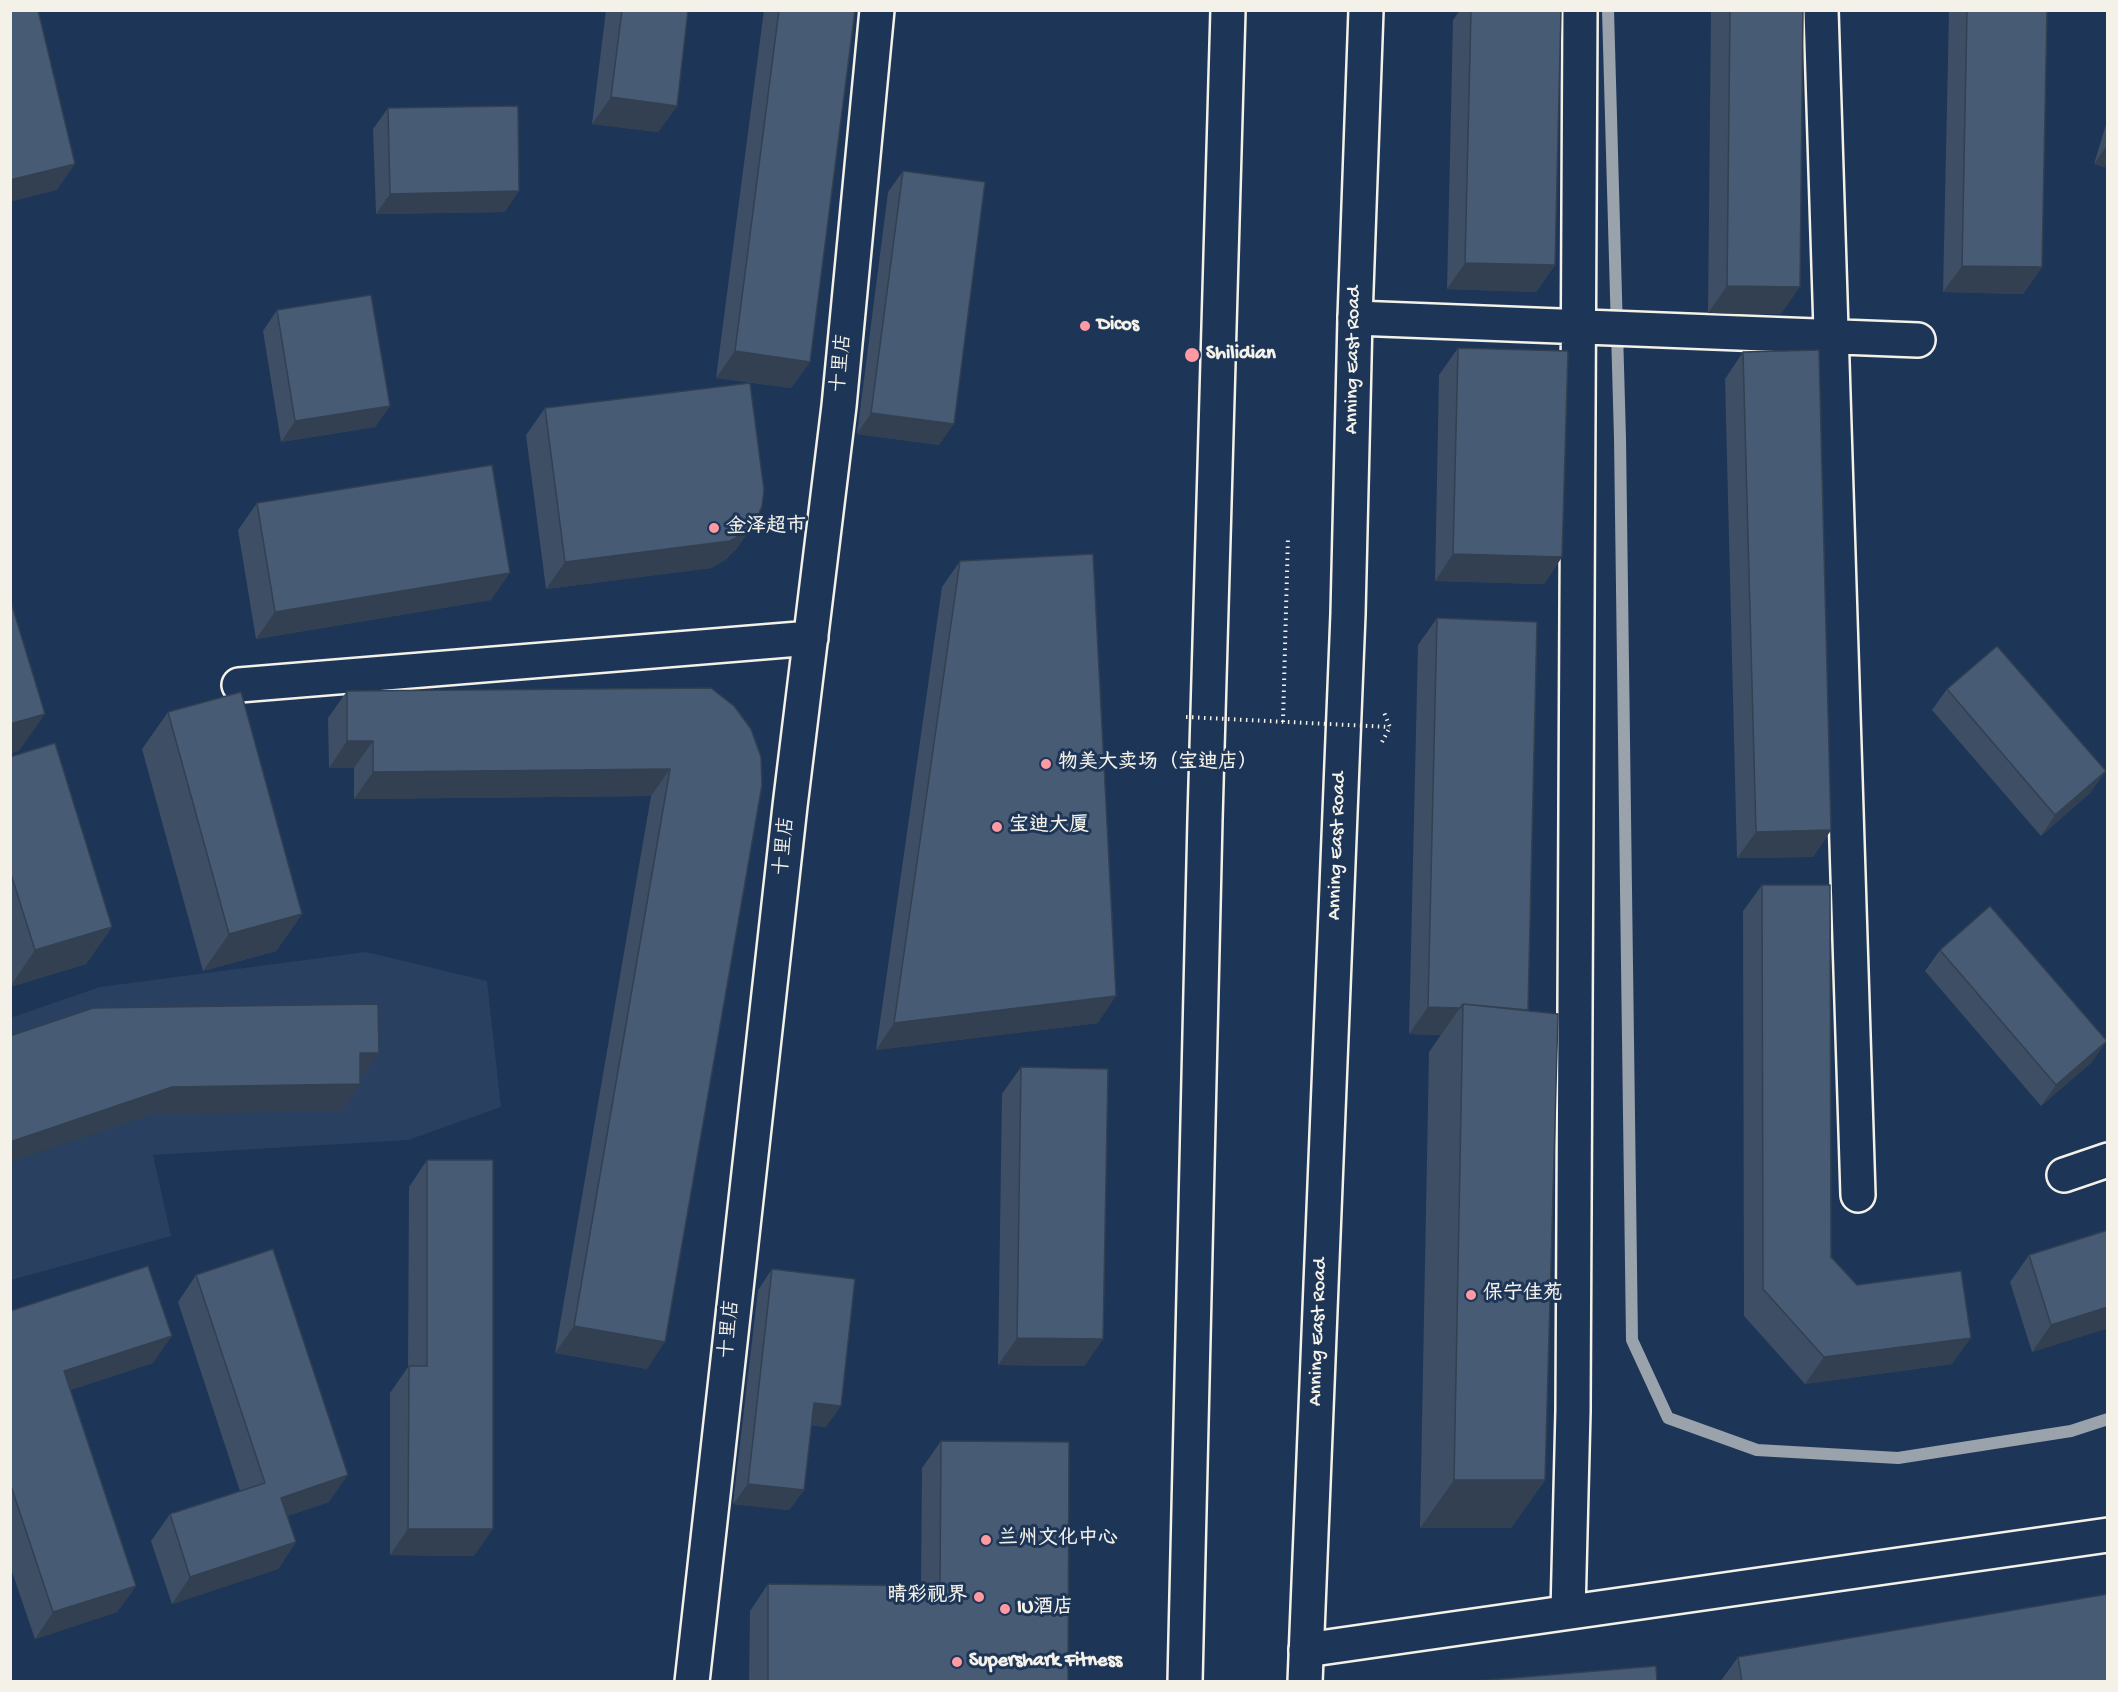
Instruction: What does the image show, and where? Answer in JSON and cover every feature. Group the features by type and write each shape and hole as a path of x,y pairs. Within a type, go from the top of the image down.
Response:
{"street":[{"name":"十里店","path":"692,1682 838,406 877,10"},
{"path":"1185,1682 1205,819 1228,10"},
{"name":"Anning East Road","path":"1305,1666 1348,614 1355,318 1366,10"},
{"path":"1568,1612 1573,1399 1584,327 1580,10"},
{"path":"1821,10 1858,1195"},
{"path":"1355,318 1918,340"},
{"path":"239,686 811,638"},
{"path":"2064,1175 2108,1160"},
{"path":"1305,1666 1568,1612 2108,1535"}],"path":[{"path":"1283,722 1288,536"},
{"path":"1186,717 1390,727"}],"shaded area":[{"path":"366,952 487,981 501,1107 408,1140 153,1155 171,1236 11,1280 10,1018 100,987"}],"building":[{"path":"10,10 38,10 75,164 10,180"},
{"path":"622,10 688,10 677,106 611,97"},
{"path":"779,10 855,10 810,362 735,351"},
{"path":"1471,10 1561,10 1555,265 1465,263"},
{"path":"1730,10 1803,10 1800,287 1727,286"},
{"path":"1967,10 2047,10 2042,267 1962,266"},
{"path":"518,106 519,191 390,194 388,108"},
{"path":"903,171 985,182 954,424 871,413"},
{"path":"371,295 390,406 295,421 277,310"},
{"path":"1458,348 1568,351 1562,557 1453,554"},
{"path":"1819,350 1831,830 1756,832 1743,352"},
{"path":"750,383 764,490 762,506 756,521 744,533 730,541 565,562 545,408"},
{"path":"492,465 510,573 275,612 257,503"},
{"name":"宝迪大厦","path":"1093,554 1116,996 894,1023 960,561"},
{"path":"10,599 45,714 10,724"},
{"path":"1437,618 1537,622 1528,1010 1463,1004 1460,1008 1428,1007"},
{"path":"1997,646 2106,771 2055,815 1947,689"},
{"path":"711,688 734,706 751,729 761,757 762,785 665,1342 574,1326 670,769 373,772 373,741 347,741 347,691"},
{"path":"241,692 302,914 229,934 168,712"},
{"path":"55,743 112,927 35,950 10,871 10,757"},
{"path":"1762,885 1830,885 1831,1257 1857,1285 1961,1271 1971,1338 1824,1357 1763,1289"},
{"path":"1990,906 2107,1041 2056,1085 1940,950"},
{"path":"378,1004 379,1053 360,1053 360,1084 172,1087 10,1142 10,1036 93,1008"},
{"path":"1463,1004 1558,1014 1545,1480 1454,1480"},
{"path":"1021,1067 1108,1069 1103,1339 1017,1338"},
{"path":"427,1160 493,1160 493,1529 408,1529 409,1366 427,1366"},
{"path":"2108,1230 2108,1307 2051,1325 2029,1255"},
{"path":"273,1249 348,1475 281,1498 296,1542 190,1577 170,1514 265,1483 196,1275"},
{"path":"148,1266 172,1336 64,1371 136,1586 53,1612 10,1483 10,1311"},
{"path":"772,1269 855,1279 841,1406 814,1403 804,1490 748,1484"},
{"name":"兰州文化中心","path":"941,1441 1069,1442 1068,1682 768,1682 768,1584 940,1586"},
{"path":"2108,1594 2108,1682 1742,1682 1738,1657"},
{"path":"1656,1666 1657,1682 1464,1682"}],"waterway":[{"path":"1608,10 1620,438 1632,1340 1668,1418 1757,1450 1898,1458 2071,1431 2108,1419"}],"place":[{"name":"Dicos","path":"1085,326"},
{"name":"Shilidian","path":"1192,355"},
{"name":"金泽超市","path":"714,528"},
{"name":"物美大卖场（宝迪店）","path":"1046,764"},
{"name":"宝迪大厦","path":"997,827"},
{"name":"保宁佳苑","path":"1471,1295"},
{"name":"兰州文化中心","path":"986,1540"},
{"name":"晴彩视界","path":"979,1597"},
{"name":"IU酒店","path":"1005,1609"},
{"name":"Supershark Fitness","path":"957,1662"}]}
